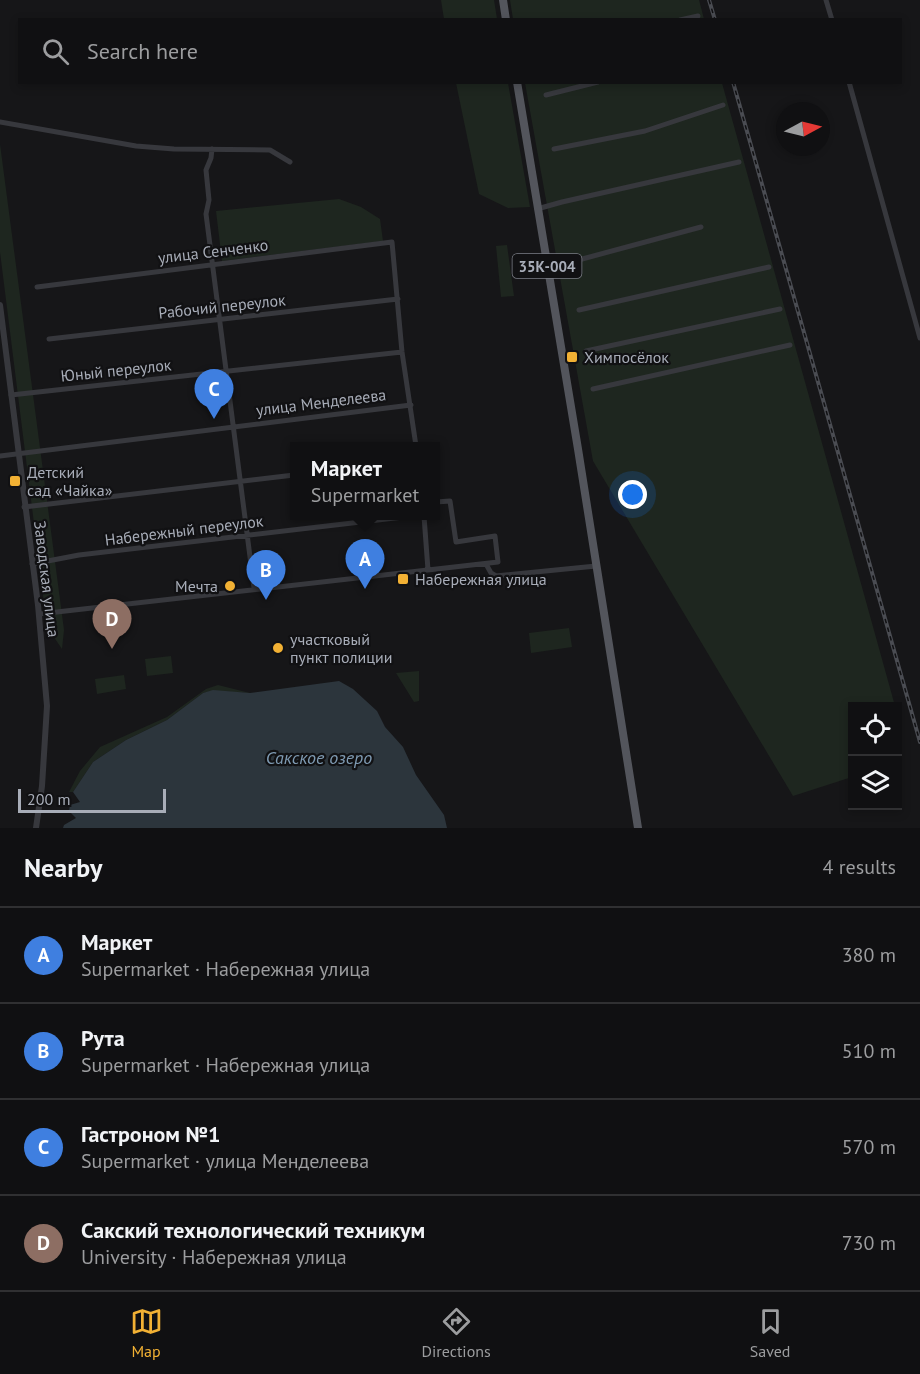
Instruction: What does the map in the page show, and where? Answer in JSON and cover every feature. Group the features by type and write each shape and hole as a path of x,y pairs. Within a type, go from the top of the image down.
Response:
{"main road":[{"path":"503,0 507,18"},
{"name":"35К-004","path":"517,84 638,828"}],"street":[{"path":"826,0 831,18"},
{"path":"689,18 698,16"},
{"path":"546,96 591,84"},
{"path":"850,84 920,338"},
{"path":"554,149 645,131 723,105"},
{"path":"0,122 136,146 171,149 270,150 290,162"},
{"path":"212,149 206,170 209,197 206,214 254,588"},
{"path":"537,209 739,162"},
{"path":"572,262 701,227"},
{"name":"улица Сенченко","path":"37,287 392,242 398,299"},
{"path":"579,310 769,267"},
{"path":"398,299 402,352 415,442"},
{"name":"Рабочий переулок","path":"49,339 398,299"},
{"name":"Заводская улица","path":"0,305 45,678 46,733 36,828"},
{"path":"586,351 780,309"},
{"path":"593,389 790,345"},
{"name":"Юный переулок","path":"11,394 402,352"},
{"name":"улица Менделеева","path":"0,456 411,405"},
{"path":"24,507 290,475"},
{"path":"39,614 498,562 495,536 456,542 450,501 440,502"},
{"name":"Набережный переулок","path":"32,564 79,555 379,520"},
{"path":"424,520 428,570"},
{"path":"486,564 491,573 496,576 596,566"}],"shaded area":[{"path":"441,0 494,0 497,18 444,18"},
{"path":"510,0 699,0 704,18 513,18"},
{"path":"456,84 508,84 530,207 508,208 479,194"},
{"path":"525,84 722,84 894,702 848,702 848,778 793,796 593,461"},
{"path":"0,144 64,630 62,649 47,627 0,252"},
{"path":"339,199 361,207 380,219 383,241 222,261 216,211"},
{"path":"507,245 514,296 501,297 496,246"},
{"path":"569,628 572,647 531,653 529,633"},
{"path":"171,656 173,673 147,676 145,659"},
{"path":"419,671 419,701 414,702 396,673"},
{"path":"124,675 126,689 97,694 95,679"},
{"path":"218,685 250,693 213,691 203,693 167,720 126,740 93,762 73,792 69,792 80,771 100,747 167,717 206,689"}],"water":[{"name":"Сакское озеро","path":"339,681 353,689 377,711 385,727 403,747 416,775 444,815 447,828 63,828 76,818 69,811 70,805 80,802 73,792 93,762 126,740 167,720 203,693 213,690 250,693"}],"railway":[{"path":"709,0 714,18"},
{"path":"734,84 920,742"}],"place":[{"name":"Химпосёлок","path":"572,357"},
{"name":"Гастроном №1","path":"214,419"},
{"name":"Детский сад «Чайка»","path":"15,481"},
{"name":"Набережная улица","path":"403,579"},
{"name":"Мечта","path":"230,586"},
{"name":"Маркет","path":"365,589"},
{"name":"Рута","path":"266,600"},
{"name":"участковый пункт полиции","path":"278,648"},
{"name":"Сакский технологический техникум","path":"112,649"}]}
